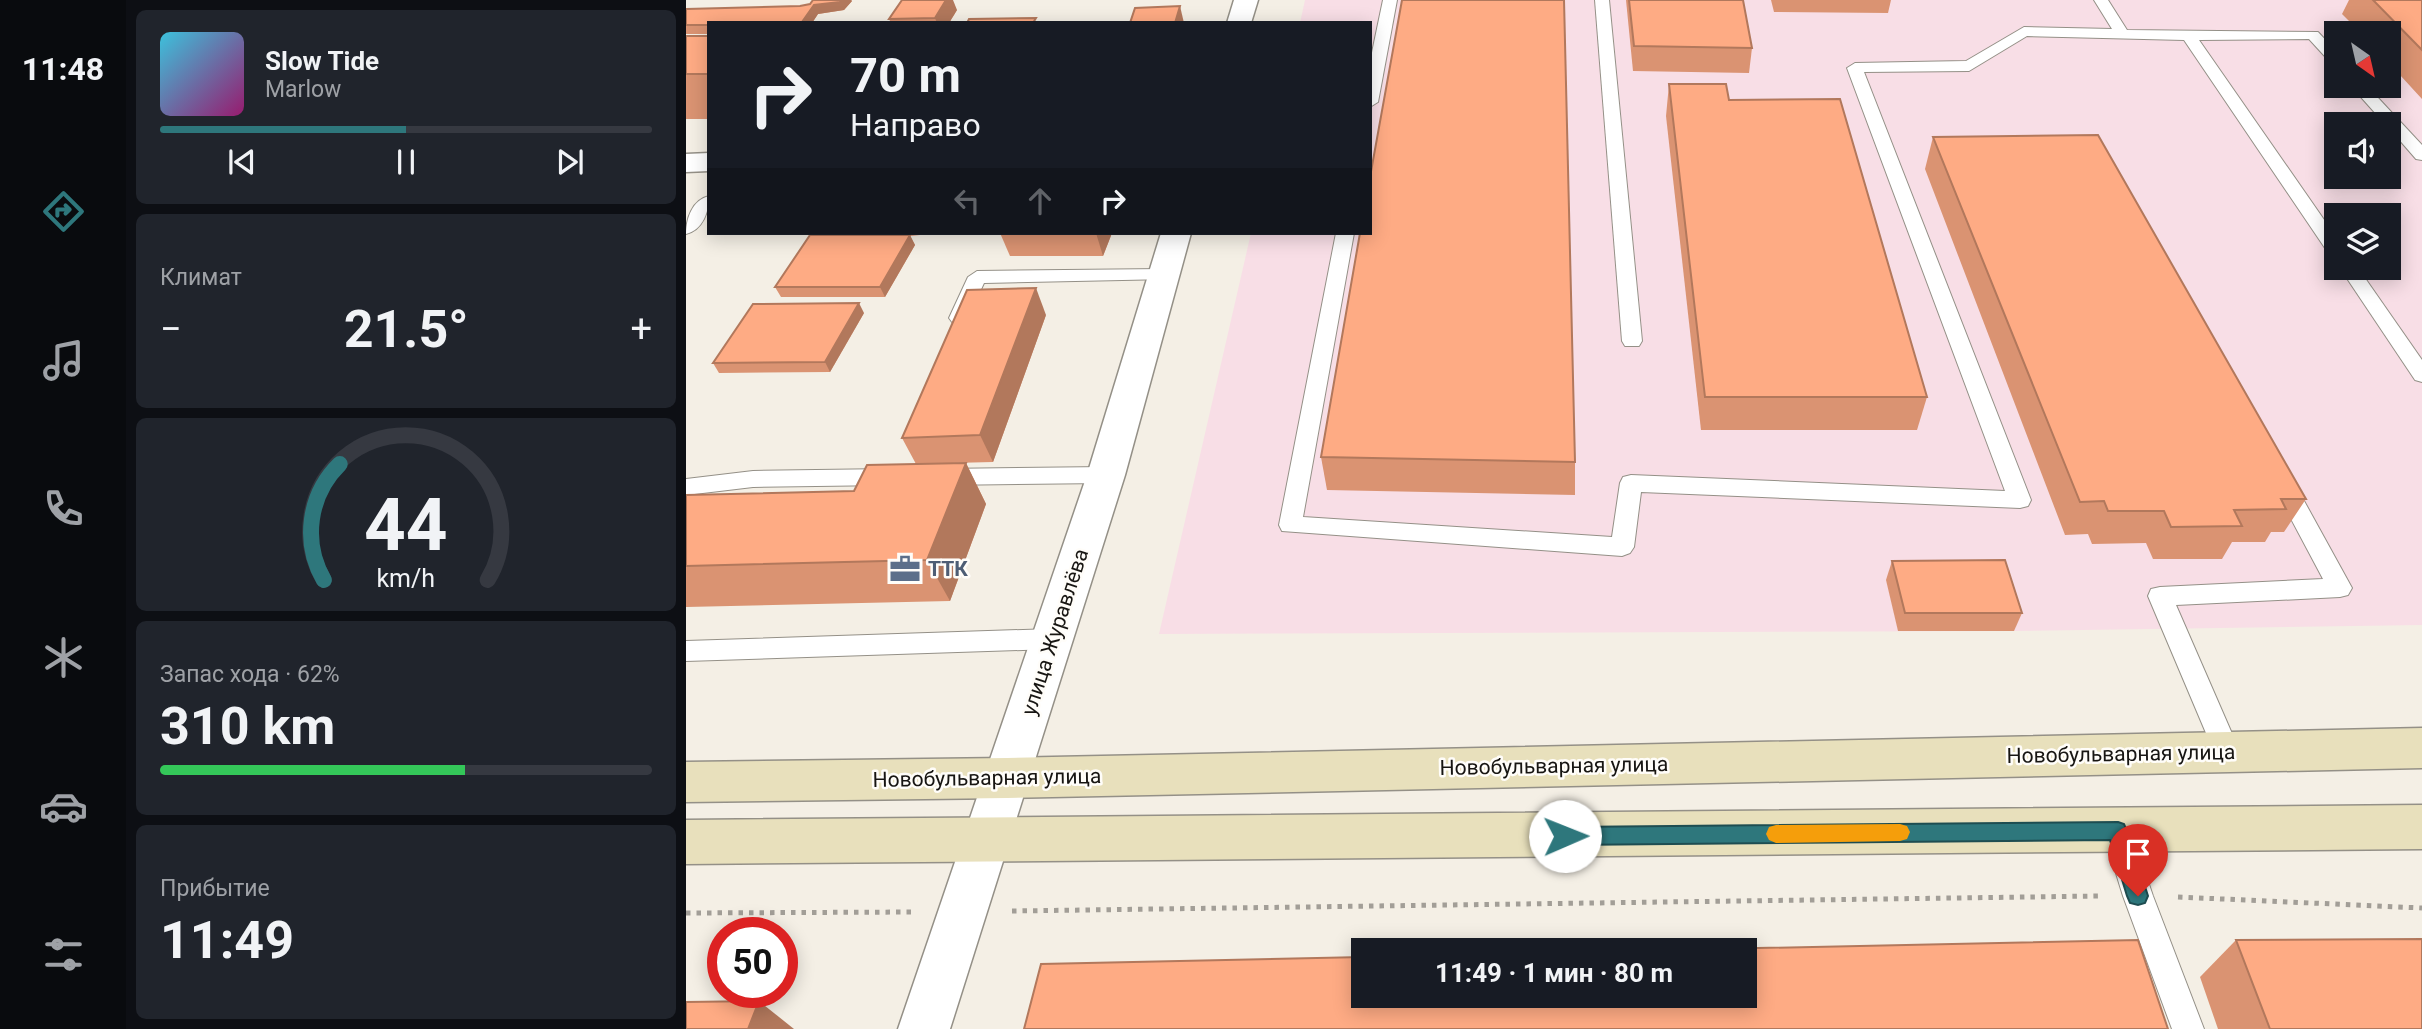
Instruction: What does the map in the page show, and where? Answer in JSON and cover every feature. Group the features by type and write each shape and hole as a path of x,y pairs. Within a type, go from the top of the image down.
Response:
{"main road":[{"name":"Новобульварная улица","path":"686,782 1007,778 2422,748"},
{"path":"686,842 2422,827"}],"street":[{"path":"1240,21 1246,0"},
{"path":"686,163 707,162"},
{"name":"улица Журавлёва","path":"924,1029 1106,475 1175,235"}],"lane":[{"path":"1372,92 1390,0"},
{"path":"1602,0 1632,341"},
{"path":"2101,0 2122,33"},
{"path":"1345,235 1290,525 1622,547 1631,483 2020,500 1855,68 1969,66 2024,31 2189,36 2313,35 2324,47"},
{"path":"2189,36 2324,233"},
{"path":"2370,98 2422,155"},
{"path":"686,229 707,203"},
{"path":"950,340 976,277 1163,275"},
{"path":"2356,280 2422,375"},
{"path":"2227,752 2160,596 2340,588 2274,467"},
{"path":"686,487 753,479 1106,475"},
{"path":"686,650 1052,639"},
{"path":"2118,831 2138,896 2188,1029"}],"path":[{"path":"686,914 2138,896 2422,908"}],"shaded area":[{"path":"1305,0 2422,0 2422,625 2014,631 1159,634 1251,235 1372,235 1372,21 1300,21"}],"building":[{"path":"813,0 841,0 814,5 803,21 707,21 707,25 686,25 686,9 810,4"},
{"path":"902,0 946,0 935,18 889,19"},
{"path":"1402,0 1564,0 1575,462 1321,457 1360,235 1372,235 1372,166"},
{"path":"1629,0 1743,0 1752,48 1634,46"},
{"path":"2373,0 2422,0 2422,50 2401,29 2401,21 2394,21"},
{"path":"1180,6 1176,21 1131,21 1135,8"},
{"path":"1036,18 1034,21 968,21"},
{"path":"686,36 707,36 707,74 686,74"},
{"path":"1669,84 1726,84 1729,100 1840,99 1927,397 1705,397"},
{"path":"2098,135 2306,499 2281,499 2286,509 2234,510 2242,526 2171,527 2164,511 2108,511 2104,501 2080,502 1933,137"},
{"path":"810,235 910,235 880,287 775,287"},
{"path":"1036,288 980,435 902,438 967,290"},
{"path":"859,303 825,362 713,363 753,304"},
{"path":"966,463 927,560 686,566 686,495 854,491 867,465"},
{"path":"2005,560 2022,613 1905,613 1892,561"},
{"path":"2422,939 2422,1029 2270,1029 2236,940"},
{"path":"2138,940 2168,1029 1024,1029 1041,964 1351,957 1351,1008 1757,1008 1757,948"},
{"path":"686,1002 707,1002 707,1008 756,1008 748,1029 686,1029"}],"slow traffic":[{"path":"1776,834 1900,832"}],"place":[{"name":"ТТК","path":"905,569"}],"route":[{"path":"1565,836 2118,831 2138,896"}]}
